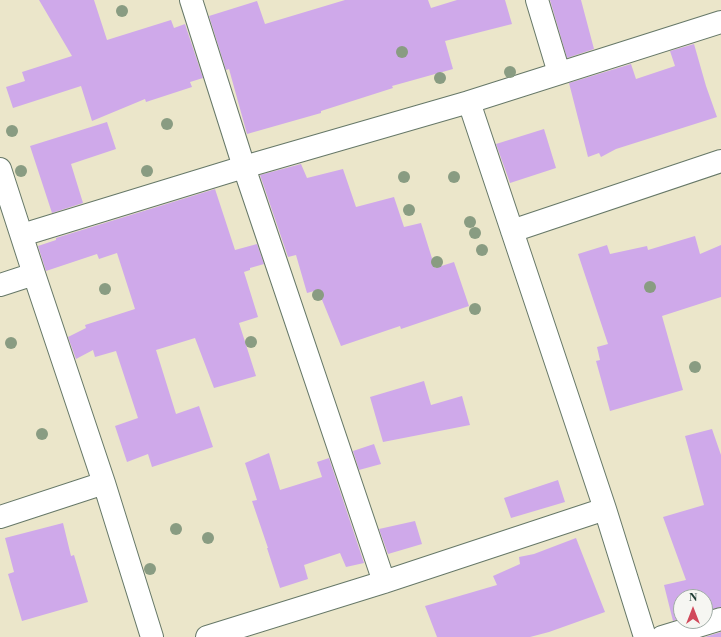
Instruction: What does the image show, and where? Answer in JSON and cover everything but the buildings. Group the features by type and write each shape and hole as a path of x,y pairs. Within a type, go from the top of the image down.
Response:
{"street":[{"path":"191,0 244,167 384,582"},
{"path":"537,0 559,73"},
{"path":"22,235 244,167 469,102 721,22"},
{"path":"469,102 605,509 645,637"},
{"path":"512,231 721,161"},
{"path":"0,169 104,483 152,637"},
{"path":"0,285 34,274"},
{"path":"0,517 104,483"},
{"path":"207,637 384,582 605,509"},
{"path":"662,637 721,619"}]}
